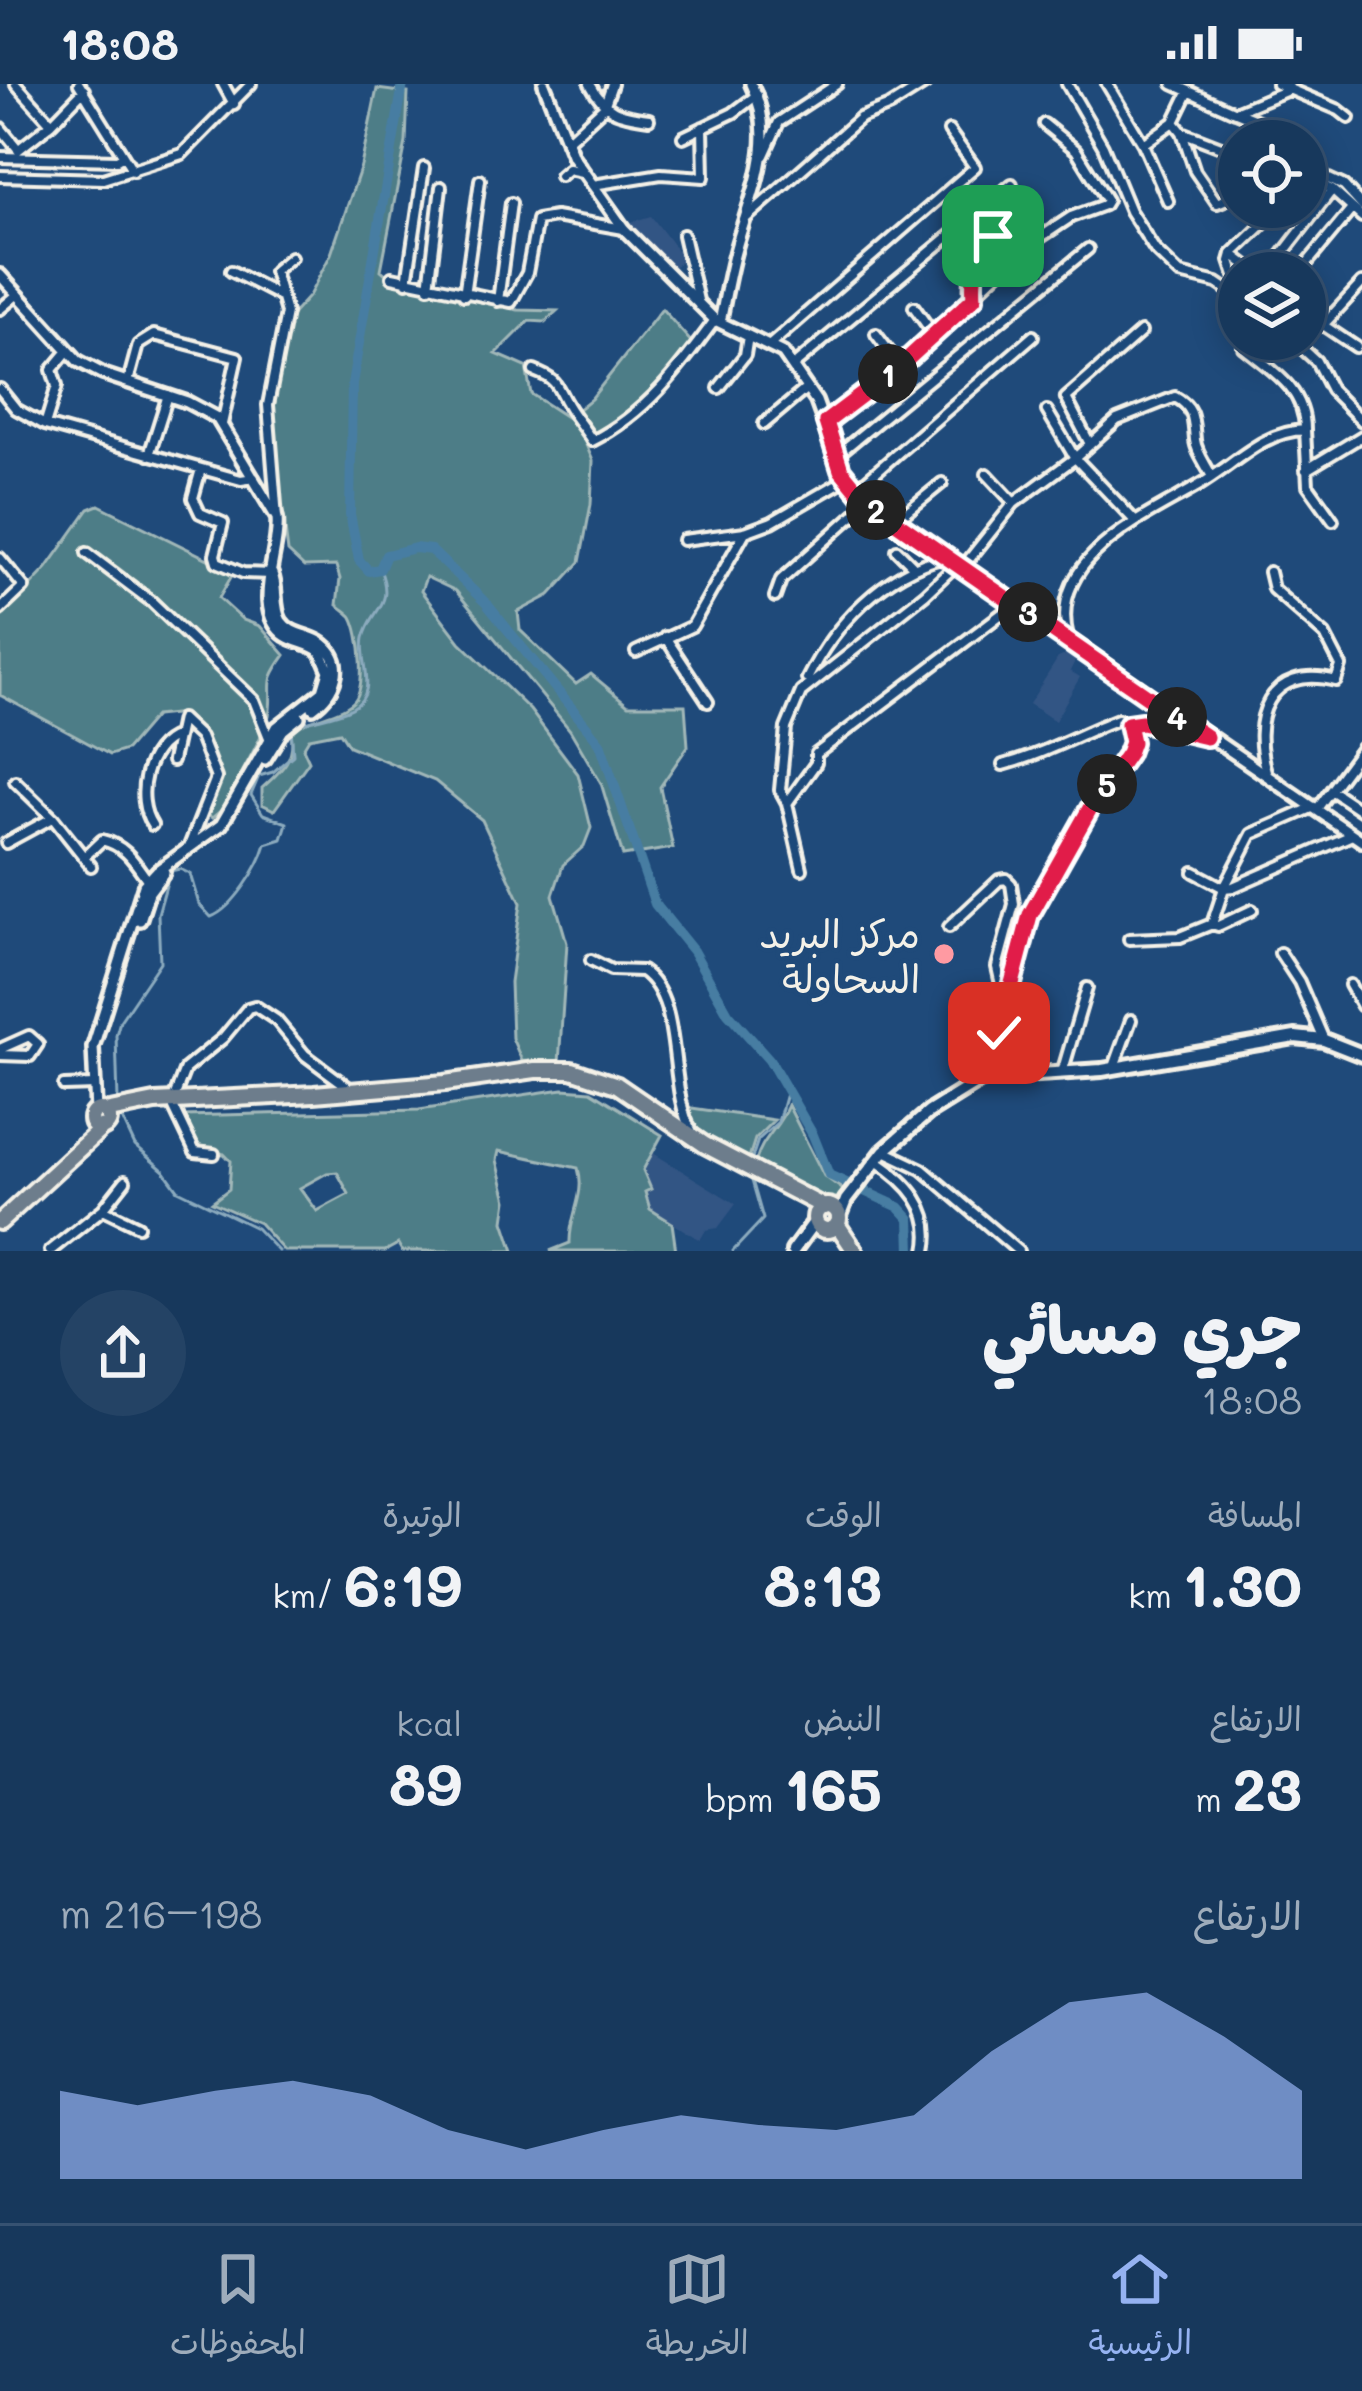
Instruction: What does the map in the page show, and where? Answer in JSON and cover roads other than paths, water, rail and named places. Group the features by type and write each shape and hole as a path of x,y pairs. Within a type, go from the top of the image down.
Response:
{"highway":[{"path":"0,1211 109,1114 535,1070 572,1070 617,1085 742,1167"},
{"path":"174,1104 392,1097 559,1077 614,1093 704,1153 763,1177 799,1202 834,1211 856,1251"},
{"path":"0,1222 109,1114"},
{"path":"834,1211 846,1251"}],"main road":[{"path":"793,1251 880,1156 928,1112 992,1077 1062,1075 1295,1037 1324,1040 1362,1055"}],"street":[{"path":"16,84 52,123"},
{"path":"223,84 234,104"},
{"path":"0,176 103,179 182,154 251,84"},
{"path":"544,84 582,172 624,229 717,321 770,345 793,366 826,422 846,479 867,502 1357,838"},
{"path":"590,84 612,113 649,118"},
{"path":"566,142 604,107 612,84"},
{"path":"752,84 764,120 762,162"},
{"path":"534,371 562,389 565,402 592,441 636,415 717,321 762,162 779,122 837,84"},
{"path":"744,220 860,118 925,84"},
{"path":"1067,84 1102,146 1130,211 1155,250 1180,274 1218,284"},
{"path":"1107,84 1143,144 1168,202"},
{"path":"1173,84 1254,120"},
{"path":"1277,84 1349,118"},
{"path":"20,153 81,87 133,171"},
{"path":"1235,112 1288,87"},
{"path":"1143,144 1174,122 1189,91"},
{"path":"683,136 734,113 757,95"},
{"path":"1174,122 1195,171 1218,203"},
{"path":"826,422 900,366 999,270 1050,229 1107,200 1076,150 1044,124"},
{"path":"0,127 20,153"},
{"path":"592,185 661,174 704,177 703,127"},
{"path":"770,345 975,167 949,131"},
{"path":"1182,132 1218,146"},
{"path":"0,157 20,153 117,160 123,156"},
{"path":"407,282 424,168"},
{"path":"560,176 568,169 582,172"},
{"path":"1326,178 1344,186 1362,217"},
{"path":"464,295 480,180"},
{"path":"793,366 1012,184"},
{"path":"1326,187 1357,207"},
{"path":"429,287 441,188"},
{"path":"1284,252 1332,190"},
{"path":"499,302 511,203"},
{"path":"1317,252 1357,207"},
{"path":"392,277 511,302 527,273 537,220 555,217 624,229"},
{"path":"974,298 972,276 978,255 1006,222"},
{"path":"1234,252 1259,228"},
{"path":"682,235 699,305"},
{"path":"837,455 1088,249"},
{"path":"109,1114 95,1085 94,1040 150,883 222,830 281,722 323,691 329,671 321,652 290,638 275,625 269,606 268,584 279,536 268,405 286,319 274,271 291,257"},
{"path":"231,272 282,297"},
{"path":"0,275 67,352 88,367 207,411 222,424 277,518"},
{"path":"1326,322 1362,283"},
{"path":"0,309 18,294"},
{"path":"914,307 934,335"},
{"path":"1326,324 1356,347"},
{"path":"1090,443 1066,398 1141,332"},
{"path":"876,334 900,366"},
{"path":"128,382 138,345 154,335 237,357 222,424"},
{"path":"719,388 742,360 748,336"},
{"path":"855,490 1033,336"},
{"path":"45,425 57,386 52,370 67,352"},
{"path":"1257,360 1299,398 1305,410 1305,471 1314,496 1333,520"},
{"path":"1315,360 1331,390 1362,421"},
{"path":"764,424 807,388"},
{"path":"0,389 16,409 45,425 241,480 255,477"},
{"path":"149,455 168,395"},
{"path":"801,692 960,565 1014,503 1076,458 1117,420 1175,397 1194,416 1195,441 1212,477"},
{"path":"1047,411 1076,458 1134,520"},
{"path":"1069,641 1066,608 1079,572 1134,520 1258,445 1282,433 1305,430"},
{"path":"1305,471 1362,436"},
{"path":"201,469 193,498 200,513 223,523 217,562 243,573 272,574"},
{"path":"986,474 1014,503"},
{"path":"683,540 745,532 846,479"},
{"path":"893,524 942,483"},
{"path":"775,597 781,580 867,502"},
{"path":"636,652 692,626 745,532"},
{"path":"898,550 913,566"},
{"path":"87,553 152,602 254,700 271,743"},
{"path":"802,869 788,803 780,790 786,728 801,692 818,656 850,615 913,566 945,557"},
{"path":"0,558 24,587 0,610"},
{"path":"1268,778 1259,747 1264,706 1301,679 1321,676 1336,681 1341,673 1330,642 1273,589 1269,572"},
{"path":"788,803 816,763 816,754 1016,603"},
{"path":"665,637 708,702"},
{"path":"1004,765 1118,718 1128,724 1142,722 1206,737"},
{"path":"172,761 182,719 200,737 216,778 187,853"},
{"path":"992,1077 1005,1002 1030,915 1093,803 1128,753 1132,742 1128,724"},
{"path":"152,825 142,802 148,770 162,744 177,736"},
{"path":"109,1114 100,1042 150,883 228,817 271,743"},
{"path":"1212,924 1224,888 1252,834 1316,808 1360,755"},
{"path":"15,781 53,818 91,866"},
{"path":"1331,790 1362,811"},
{"path":"6,843 53,818"},
{"path":"1194,872 1224,888 1357,838"},
{"path":"84,856 102,840 113,843 131,856 150,883"},
{"path":"949,927 999,880 1011,884 1014,904 997,967 1005,1002"},
{"path":"1129,939 1180,937 1252,910"},
{"path":"1280,952 1324,1040"},
{"path":"591,960 611,970 642,970 659,986 682,1112 696,1138"},
{"path":"1350,985 1362,1006"},
{"path":"1062,1075 1087,988"},
{"path":"214,1154 195,1152 174,1104 185,1069 255,1006 276,1020 305,1055 353,1091"},
{"path":"1114,1067 1131,1020"},
{"path":"64,1086 95,1085"},
{"path":"880,1156 914,1192 928,1226 926,1251"},
{"path":"880,1156 922,1168 1018,1251"},
{"path":"50,1251 103,1209 125,1180"},
{"path":"103,1209 138,1226"}],"waterway":[{"path":"403,84 352,384 350,514 359,560 369,571 380,569 386,555 415,548 431,550 486,603 600,743 655,904 693,951 728,1013 769,1059 813,1135 829,1175 899,1207 910,1219 911,1251"},
{"path":"118,1101 116,1035 120,1021 160,962 158,914 170,871 190,874 199,904 211,917 244,886 266,844 282,839 287,823 263,814 251,795 259,776 273,772 293,755 291,728 352,708 365,694 364,638 385,592 380,569"},
{"path":"751,1161 758,1140 778,1122 787,1090"},
{"path":"121,1116 135,1146 178,1190 256,1228 278,1251"},
{"path":"733,1251 763,1219 751,1177"}],"place":[{"name":"مركز البريد السحاولة","path":"944,954"}]}
